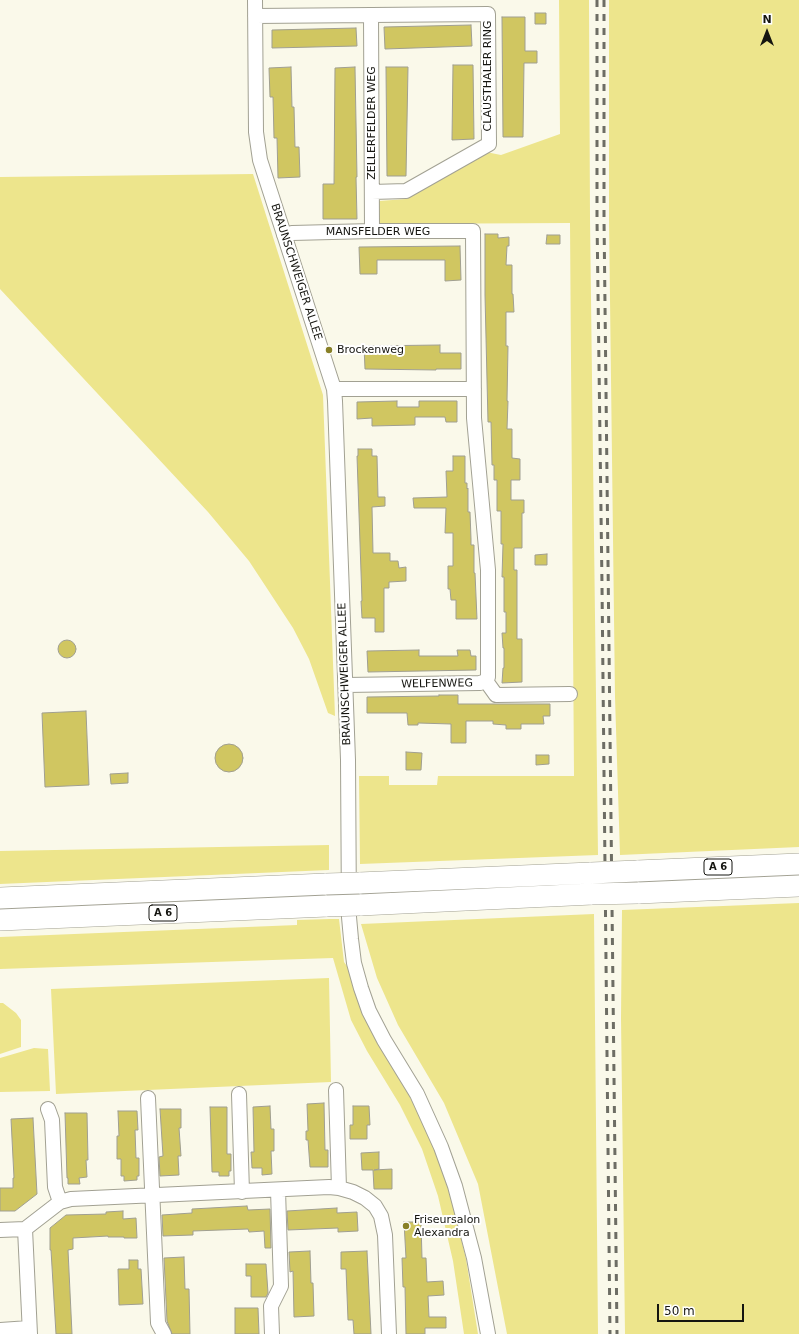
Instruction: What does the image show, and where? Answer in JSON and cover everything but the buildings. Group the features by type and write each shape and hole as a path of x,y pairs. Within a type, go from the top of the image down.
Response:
{"highway":[{"name":"A 6","path":"0,898 799,864"},
{"name":"A 6","path":"0,920 799,886"}],"street":[{"name":"BRAUNSCHWEIGER ALLEE","path":"255,0 256,132 260,160 334,389 346,685 350,917 354,963 369,1011 384,1040 417,1094 441,1147 455,1186 474,1258 488,1334"},
{"name":"CLAUSTHALER RING","path":"255,16 488,14 489,144 406,191 372,192"},
{"name":"ZELLERFELDER WEG","path":"371,15 372,231"},
{"name":"MANSFELDER WEG","path":"284,235 292,232 472,231 474,389"},
{"path":"334,389 474,389 474,418 488,570 488,677 486,681"},
{"name":"WELFENWEG","path":"346,685 480,683 486,681 496,695 570,694"},
{"path":"336,1090 339,1188"},
{"path":"239,1094 242,1192"},
{"path":"148,1098 159,1330"},
{"path":"48,1109 52,1120 56,1187 60,1202"},
{"path":"0,1230 25,1229 60,1202 71,1199 329,1187 339,1188 353,1192 365,1198 374,1206 381,1216 385,1235 388,1334"},
{"path":"272,1334 271,1306 281,1286 278,1190"},
{"path":"0,1330 30,1331 25,1229"}],"shaded area":[{"path":"559,0 589,0 590,219 598,855 360,864 359,776 389,776 389,785 437,785 438,776 574,776 570,223 379,224 379,201 406,199 486,152 501,155 560,134"},
{"path":"609,0 799,0 799,847 620,855 615,697 609,219"},
{"path":"253,174 323,395 335,716 328,713 309,659 293,628 249,561 208,512 0,289 0,177"},
{"path":"329,845 329,870 0,884 0,851"},
{"path":"799,903 799,1334 625,1334 621,1018 622,910"},
{"path":"594,914 598,1334 507,1334 478,1184 444,1103 398,1025 377,978 361,924"},
{"path":"339,919 344,962 349,969 354,990 363,1014 410,1097 434,1147 450,1193 466,1259 478,1334 464,1334 453,1261 438,1196 422,1149 400,1105 367,1051 351,1020 333,958 0,969 0,937 297,925 297,920"},
{"path":"329,978 331,1082 56,1094 51,989"},
{"path":"0,1003 3,1003 16,1013 21,1020 21,1047 0,1054"},
{"path":"34,1048 48,1049 50,1091 0,1092 0,1058"}],"railway":[{"path":"597,0 597,219 610,1334"},
{"path":"604,0 604,219 617,1334"}],"place":[{"name":"Brockenweg","path":"329,350"},
{"name":"Friseursalon Alexandra","path":"406,1226"}]}
